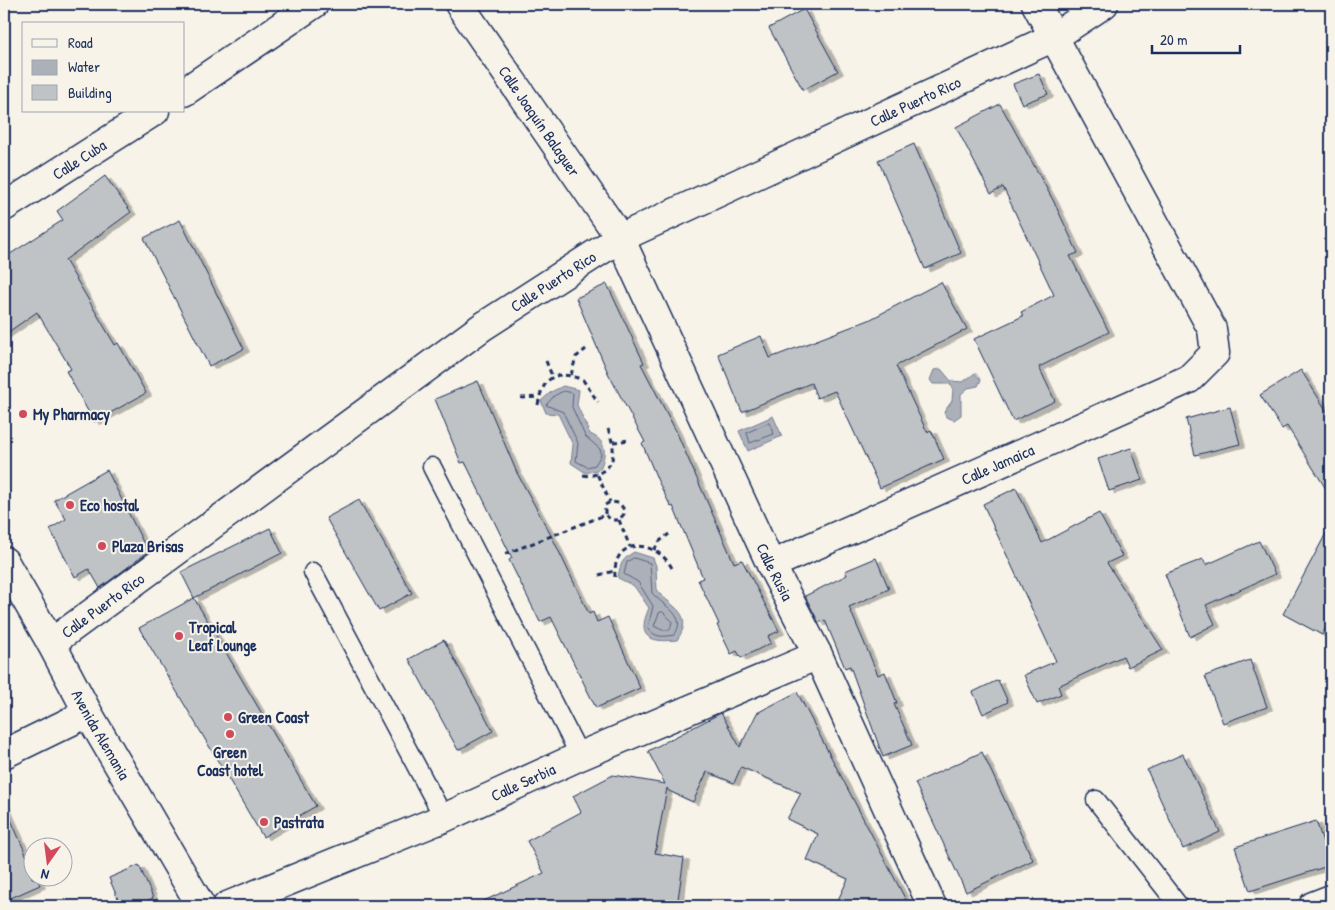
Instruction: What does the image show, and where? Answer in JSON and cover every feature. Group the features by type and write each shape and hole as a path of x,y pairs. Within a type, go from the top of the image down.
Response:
{"street":[{"path":"185,91 314,4"},
{"name":"Calle Joaquín Balaguer","path":"459,4 620,238"},
{"path":"1036,4 1054,38"},
{"name":"Calle Puerto Rico","path":"51,643 482,327 620,238 1054,38 1104,4"},
{"name":"Calle Jamaica","path":"771,564 1190,379 1215,353 1212,329 1054,38"},
{"name":"Calle Cuba","path":"4,206 153,112"},
{"name":"Calle Rusia","path":"620,238 771,564 818,655 932,906"},
{"name":"Avenida Alemania","path":"4,561 88,713 201,906"},
{"name":"Calle Serbia","path":"227,906 444,818 580,756 818,655"},
{"path":"4,754 88,713"},
{"path":"1313,906 1331,898"}],"lane":[{"path":"432,467 580,756"},
{"path":"313,572 444,818"},
{"path":"1096,800 1179,906"}],"path":[{"path":"571,375 576,357 586,349"},
{"path":"546,361 552,376"},
{"path":"552,376 571,375 583,380 598,402"},
{"path":"538,405 541,391 552,376"},
{"path":"521,398 540,397"},
{"path":"583,475 597,474 612,462 614,454 613,442 608,430"},
{"path":"613,442 630,440"},
{"path":"597,474 610,502"},
{"path":"605,515 606,505 610,502"},
{"path":"610,502 618,503 623,508 624,514 619,520"},
{"path":"605,515 612,520 619,520"},
{"path":"505,554 605,515"},
{"path":"619,520 630,547"},
{"path":"654,550 660,540 669,534"},
{"path":"615,577 616,562 621,553 630,547 642,546 654,550 672,568"},
{"path":"598,575 614,571"}],"water":[{"path":"941,369 951,381 963,382 975,373 981,380 978,386 968,388 961,394 961,415 954,420 946,417 944,412 952,401 953,388 950,384 933,384 930,380 934,370"},
{"path":"563,386 579,390 577,405 590,434 603,444 604,459 600,469 586,473 571,463 573,445 558,414 546,413 541,401 551,392"},
{"path":"773,416 782,436 748,451 739,431"},
{"path":"634,552 653,558 656,566 657,591 680,612 683,618 684,624 677,640 659,640 648,636 644,626 649,608 634,586 618,578 622,562"}],"building":[{"path":"804,9 838,71 803,90 769,28"},
{"path":"1039,74 1048,94 1022,104 1013,84"},
{"path":"1000,104 1053,200 1078,253 1070,256 1109,332 1039,367 1055,401 1013,421 974,339 1023,316 1021,312 1054,295 1003,187 991,194 956,127"},
{"path":"914,144 961,253 925,269 878,160"},
{"path":"105,176 131,212 65,260 115,345 118,343 146,393 94,422 66,371 71,369 37,312 4,335 4,258 63,220 57,211"},
{"path":"180,220 244,349 209,366 144,238"},
{"path":"941,282 967,329 896,366 927,432 931,430 944,459 880,488 835,391 817,398 811,383 742,412 718,354 761,336 770,358 869,320"},
{"path":"607,284 644,363 641,364 676,431 734,563 742,560 779,631 768,636 771,643 741,658 737,651 731,654 717,625 719,624 698,580 703,578 673,506 671,507 658,481 642,443 645,442 608,373 576,298"},
{"path":"1301,370 1331,418 1331,497 1287,426 1282,429 1260,395"},
{"path":"478,381 517,473 553,539 589,614 593,612 597,622 608,617 640,688 596,708 551,617 540,622 509,560 512,558 465,462 461,463 435,399"},
{"path":"1230,407 1240,444 1195,455 1186,419"},
{"path":"1131,448 1142,480 1109,491 1098,459"},
{"name":"Plaza Brisas","path":"107,470 148,552 100,588 89,569 75,577 50,529 66,519 54,500"},
{"path":"1016,488 1042,543 1099,513 1122,556 1107,563 1163,650 1128,667 1123,656 1058,686 1061,694 1037,704 1024,675 1056,661 983,504"},
{"path":"359,500 412,593 379,611 326,518"},
{"path":"1331,524 1331,618 1322,635 1283,614"},
{"path":"270,528 282,553 194,598 181,572"},
{"path":"1259,541 1275,574 1206,605 1215,624 1190,637 1165,574 1203,559 1206,565"},
{"path":"876,558 889,589 849,607 878,675 885,672 897,703 894,704 912,745 883,757 850,666 845,668 825,620 819,623 805,596 847,575 845,571"},
{"name":"Green Coast","path":"194,598 316,806 263,837 139,628"},
{"path":"444,640 493,731 458,750 409,659"},
{"path":"1250,660 1267,707 1223,723 1205,676"},
{"path":"998,680 1008,702 983,714 973,692"},
{"path":"797,692 909,906 835,906 848,879 807,860 818,834 787,819 801,793 741,767 734,783 707,772 693,802 669,791 667,788 655,853 684,858 677,906 473,906 544,873 527,841 581,812 573,796 613,775 665,784 648,751 721,713 740,747 757,713"},
{"path":"982,752 1033,860 966,892 915,783"},
{"path":"1183,754 1220,832 1183,849 1147,770"},
{"path":"4,804 22,845 22,888 33,888 4,901"},
{"path":"1316,821 1331,865 1250,891 1235,847"},
{"path":"139,865 153,898 135,906 121,906 109,878"}],"place":[{"name":"My Pharmacy","path":"23,414"},
{"name":"Eco hostal","path":"70,505"},
{"name":"Plaza Brisas","path":"102,546"},
{"name":"Tropical Leaf Lounge","path":"179,636"},
{"name":"Green Coast","path":"228,717"},
{"name":"Green Coast hotel","path":"230,734"},
{"name":"Pastrata","path":"264,822"}]}
